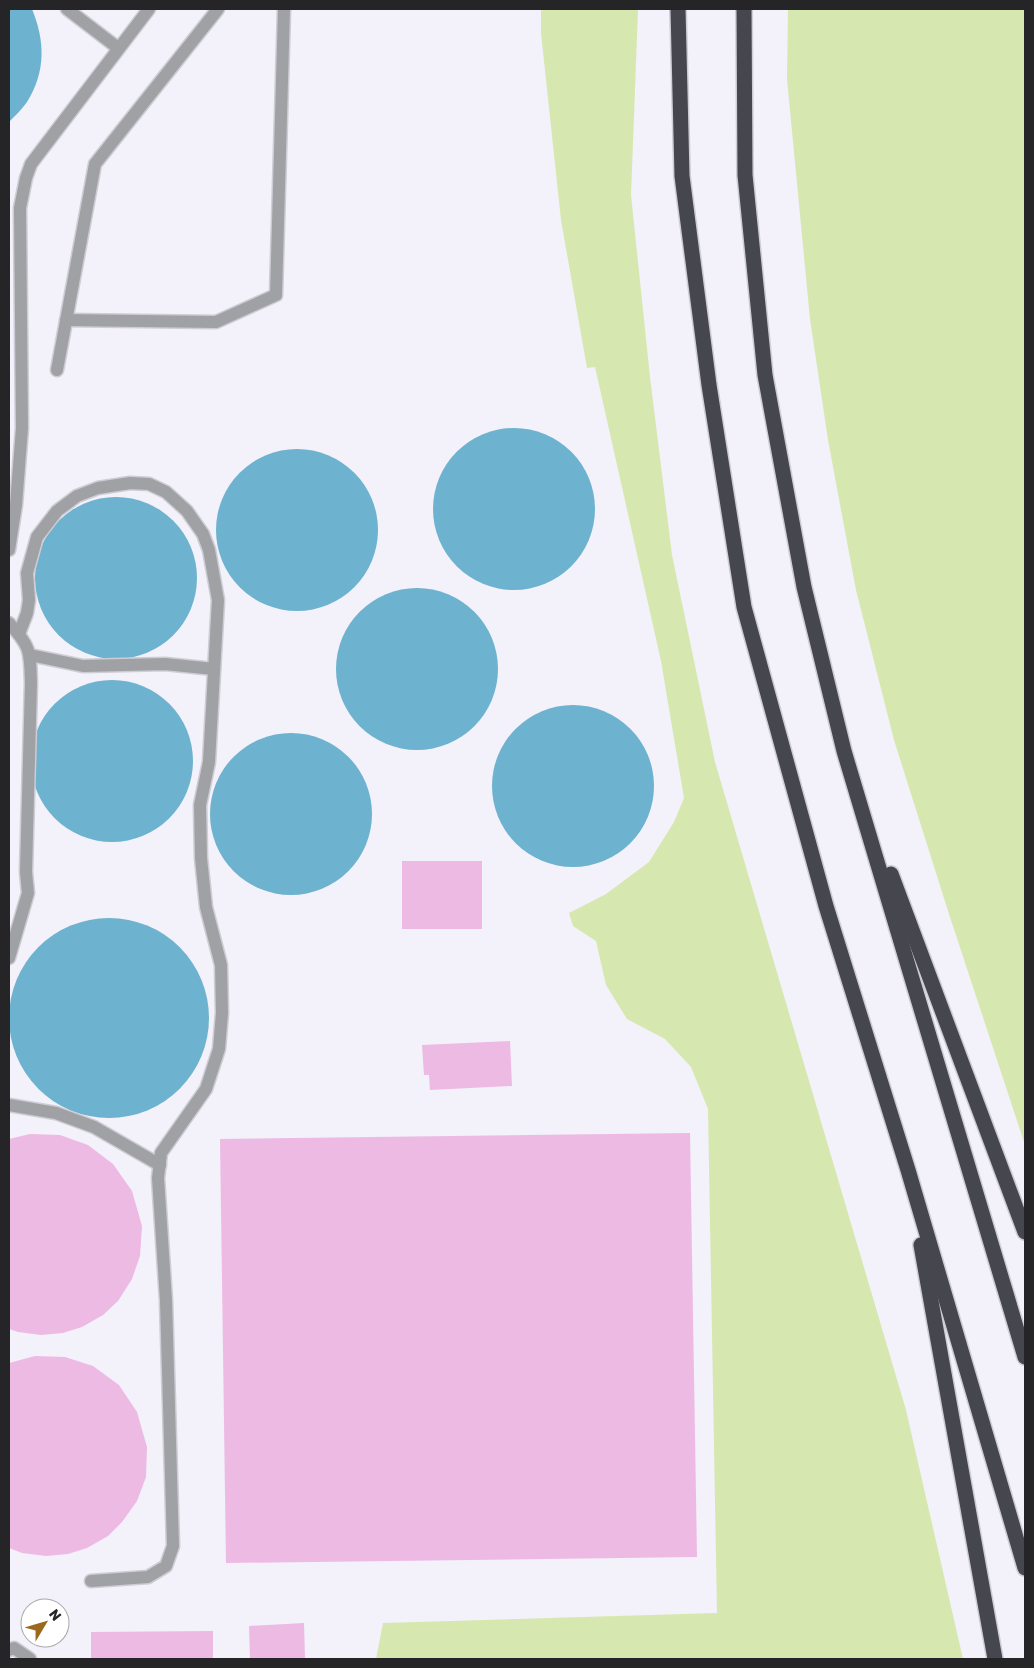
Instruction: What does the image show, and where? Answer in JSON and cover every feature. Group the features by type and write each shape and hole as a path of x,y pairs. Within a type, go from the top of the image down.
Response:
{"highway":[{"path":"678,9 682,176 709,385 744,607 826,906 908,1170 1025,1568"},
{"path":"744,9 745,175 765,375 804,587 844,751 1025,1357"},
{"path":"844,751 1025,1232"},
{"path":"908,1170 995,1659"}],"lane":[{"path":"67,9 118,48"},
{"path":"9,550 16,505 22,428 14,208 31,164 118,48 150,9"},
{"path":"57,370 94,164 218,9"},
{"path":"66,320 216,322 276,295 284,9"},
{"path":"19,634 28,600 27,573 37,537 57,511 77,496 98,488 130,482 149,484 166,492 187,511 203,534 209,550 218,600 209,762 200,805 200,858 206,907 221,965 222,1013 219,1049 206,1089 160,1153 158,1178 166,1300 173,1546 166,1566 148,1576 90,1581"},
{"path":"9,623 26,643 30,655 31,683 26,872 28,893 9,958"},
{"path":"30,655 83,666 165,664 214,669"},
{"path":"9,1105 56,1113 94,1127 160,1165"},
{"path":"9,1650 14,1648 30,1659"}],"green space":[{"path":"541,9 638,9 631,195 650,377 672,555 715,762 906,1410 963,1659 376,1659 383,1623 717,1613 708,1109 691,1067 665,1039 627,1019 606,985 596,941 573,926 569,913 606,894 649,862 674,822 684,798 661,661 595,367 587,368 561,220 541,33"},
{"path":"788,9 1025,9 1025,1145 894,740 856,590 828,440 810,319 787,79"}],"water":[{"path":"9,9 32,9 39,33 42,56 38,79 27,102 9,122"},
{"path":"522,428 538,431 552,437 572,451 582,464 592,485 595,509 592,533 582,554 572,567 559,577 538,587 506,590 490,587 476,581 462,572 451,561 436,533 433,501 436,485 442,471 451,457 462,446 490,431"},
{"path":"305,449 321,452 335,458 355,472 365,485 375,506 378,530 375,554 365,575 355,588 342,598 321,608 289,611 273,608 259,602 245,593 234,582 219,554 216,522 219,506 225,492 234,478 245,467 273,452"},
{"path":"124,497 140,500 154,506 174,520 184,533 194,554 197,578 194,602 184,623 174,636 161,646 140,656 108,659 92,656 78,650 64,641 53,630 38,602 35,570 38,554 44,540 53,526 64,515 92,500"},
{"path":"425,588 441,591 455,597 475,611 485,624 495,645 498,669 495,693 485,714 475,727 462,737 441,747 409,750 393,747 379,741 365,732 354,721 339,693 336,661 339,645 345,631 354,617 365,606 393,591"},
{"path":"120,680 136,683 150,689 164,698 175,709 190,737 193,761 192,777 184,799 175,813 164,824 136,839 104,842 88,839 74,833 60,824 49,813 34,785 31,753 34,737 40,723 49,709 60,698 88,683"},
{"path":"581,705 597,708 611,714 631,728 641,741 651,762 654,786 651,810 641,831 631,844 618,854 597,864 565,867 549,864 535,858 521,849 510,838 495,810 492,778 495,762 501,748 510,734 521,723 549,708"},
{"path":"299,733 315,736 329,742 349,756 359,769 369,790 372,814 369,838 359,859 349,872 336,882 315,892 283,895 267,892 253,886 239,877 228,866 213,838 210,806 213,790 219,776 228,762 239,751 267,736"},
{"path":"109,918 138,922 165,935 180,947 192,962 205,989 209,1018 205,1047 192,1074 180,1089 165,1101 138,1114 109,1118 80,1114 53,1101 38,1089 26,1074 13,1047 9,1018 13,989 26,962 38,947 53,935 80,922"}],"building":[{"path":"402,861 482,861 482,929 402,929"},
{"path":"510,1041 512,1086 430,1090 429,1075 424,1075 422,1045"},
{"path":"690,1133 697,1557 226,1563 220,1139"},
{"path":"30,1134 60,1135 88,1145 113,1164 132,1191 142,1226 140,1256 132,1279 118,1301 103,1315 82,1327 63,1333 41,1335 9,1329 9,1139"},
{"path":"35,1356 65,1357 93,1366 119,1385 137,1412 147,1447 146,1477 137,1501 122,1522 108,1536 87,1548 68,1554 46,1556 22,1553 9,1548 9,1363"},
{"path":"304,1623 305,1659 250,1659 249,1626"},
{"path":"213,1631 213,1659 91,1659 91,1632"}]}
